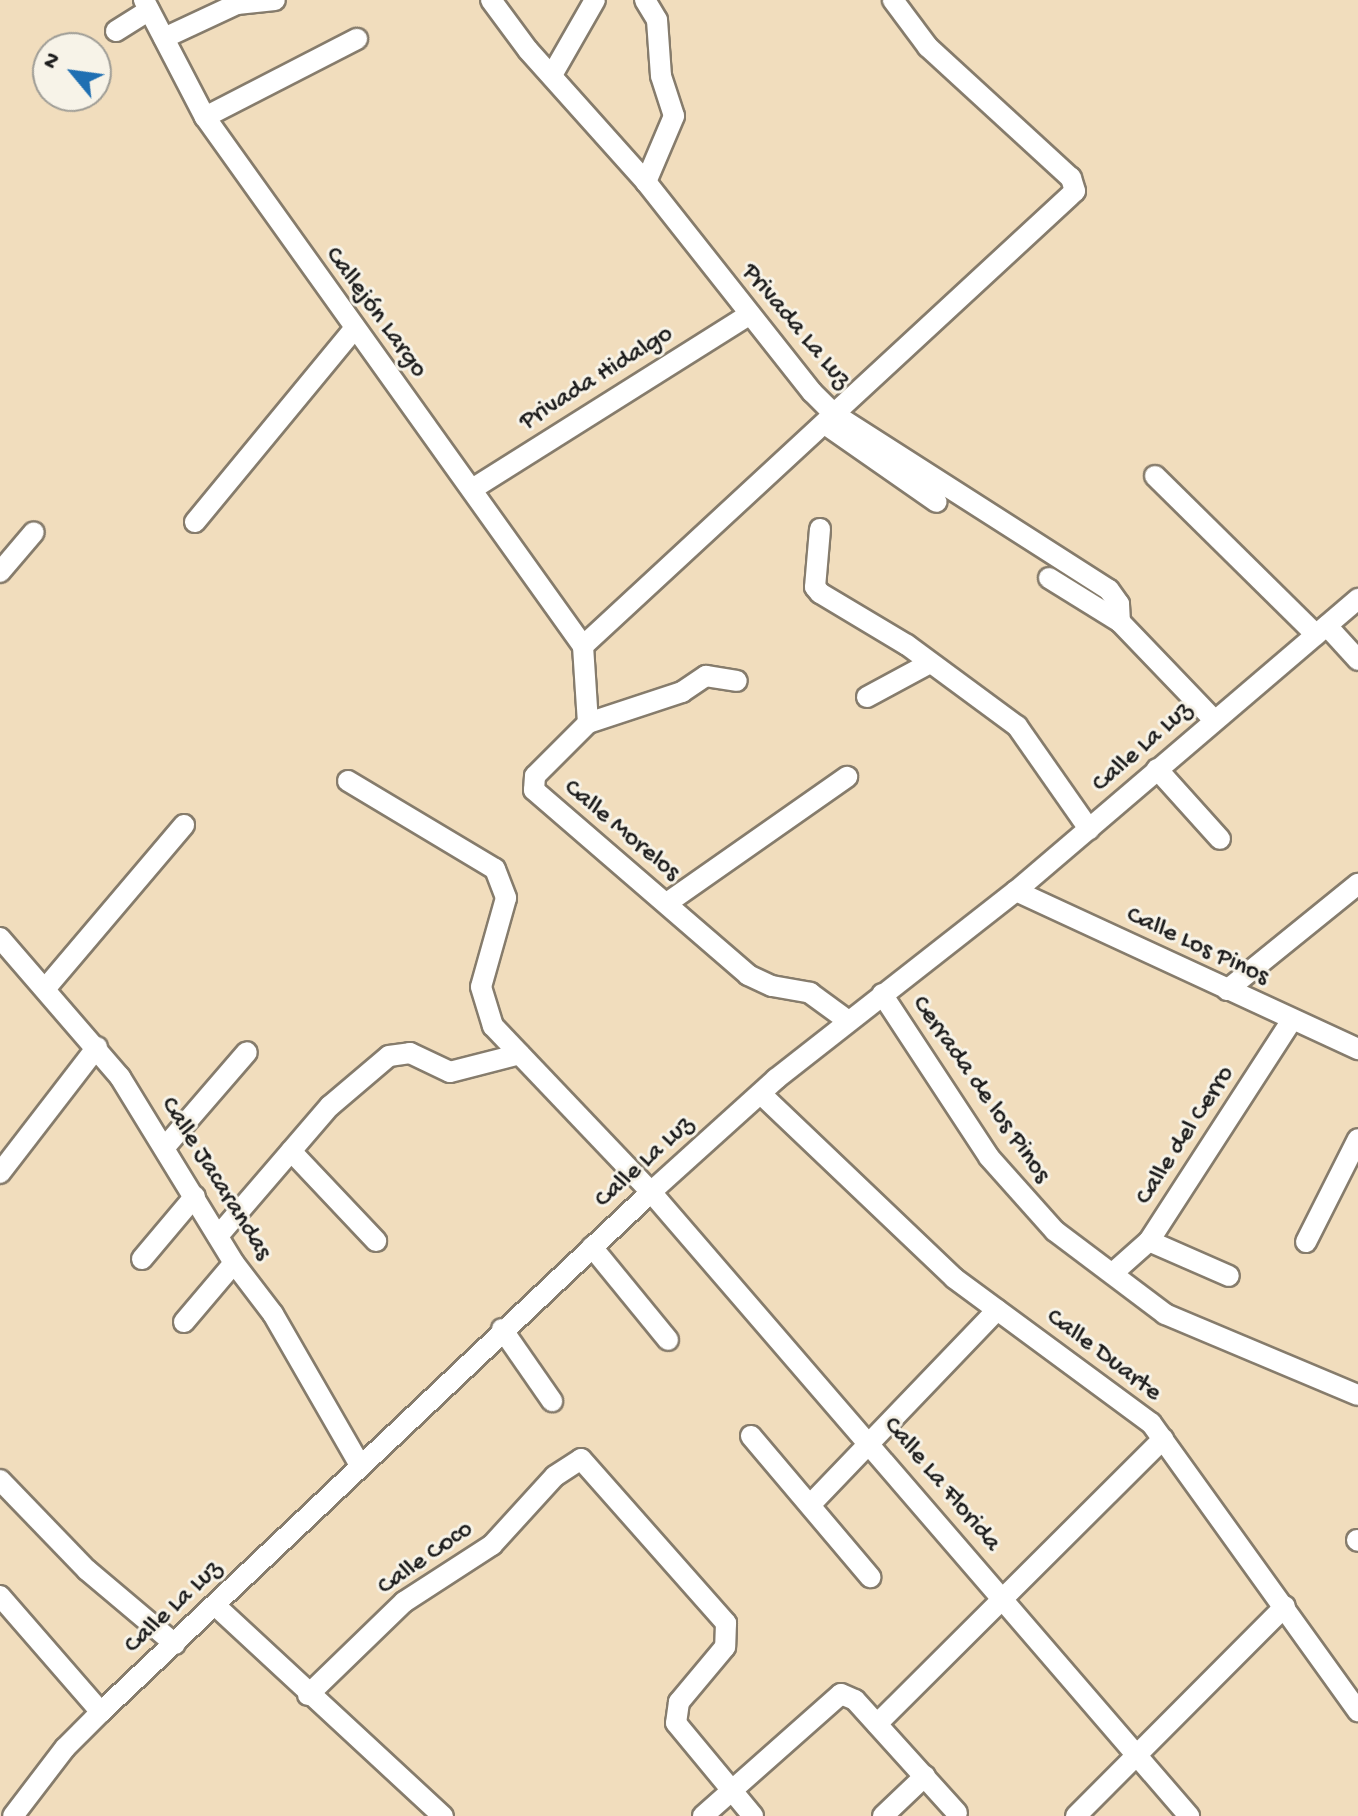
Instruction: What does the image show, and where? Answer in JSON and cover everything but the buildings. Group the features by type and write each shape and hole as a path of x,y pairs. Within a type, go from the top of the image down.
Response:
{"street":[{"path":"164,38 235,2 275,0"},
{"name":"Privada La Luz","path":"491,0 646,182 830,419 1109,590 1119,604 1120,622 1214,720"},
{"path":"552,75 595,0"},
{"path":"645,0 657,20 661,76 674,116 646,182"},
{"path":"737,681 706,676 682,692 588,723 583,646 1075,191 1071,178 928,47 893,0"},
{"path":"116,31 146,5"},
{"name":"Callejón Largo","path":"146,5 205,117 353,330 474,488 583,646"},
{"path":"205,117 357,39"},
{"name":"Privada Hidalgo","path":"474,488 749,315"},
{"path":"195,522 353,330"},
{"path":"830,419 937,502"},
{"path":"1155,476 1321,630 1358,660"},
{"path":"820,529 815,587 843,609 907,645 928,664 1017,726 1089,829"},
{"path":"0,572 34,532"},
{"path":"1049,578 1120,622"},
{"name":"Calle La Luz","path":"13,1816 65,1748 101,1712 217,1607 502,1329 651,1192 847,1020 1016,891 1358,599"},
{"path":"867,697 928,664"},
{"name":"Calle Morelos","path":"588,723 535,776 534,790 748,975 772,986 810,993 847,1020"},
{"path":"1157,769 1220,839"},
{"path":"667,903 847,777"},
{"name":"Calle La Florida","path":"348,781 495,869 503,882 506,898 481,987 487,1017 651,1192 871,1442 1189,1816"},
{"path":"45,989 184,825"},
{"path":"1227,990 1358,884"},
{"name":"Calle Los Pinos","path":"1016,891 1358,1049"},
{"name":"Calle Jacarandas","path":"0,938 97,1047 165,1147 234,1263 273,1314 360,1465"},
{"name":"Cerrada de los Pinos","path":"882,994 989,1157 1055,1231 1114,1272 1165,1314 1358,1395"},
{"name":"Calle del Cerro","path":"1114,1272 1149,1241 1292,1020"},
{"path":"0,1173 97,1047"},
{"path":"165,1147 247,1052"},
{"path":"218,1236 338,1097 389,1056 410,1053 450,1072 520,1054"},
{"name":"Calle Duarte","path":"769,1086 954,1278 1115,1392 1163,1439 1358,1711"},
{"path":"1306,1242 1358,1139"},
{"path":"291,1151 376,1241"},
{"path":"142,1259 195,1196"},
{"path":"1149,1241 1229,1276"},
{"path":"592,1247 668,1340"},
{"path":"184,1322 234,1263"},
{"path":"811,1504 997,1310"},
{"path":"502,1329 552,1401"},
{"path":"751,1436 870,1577"},
{"path":"877,1724 1163,1439"},
{"name":"Calle Coco","path":"308,1695 404,1602 492,1545 571,1463 581,1459 591,1464 717,1610 729,1639 679,1702 676,1723 733,1790"},
{"path":"0,1480 87,1570 175,1644"},
{"path":"0,1596 101,1712"},
{"path":"1076,1816 1285,1606"},
{"path":"217,1607 308,1695 443,1816"},
{"path":"703,1816 834,1697 847,1695 957,1813"},
{"path":"883,1816 925,1776"},
{"path":"733,1790 753,1816"}]}
